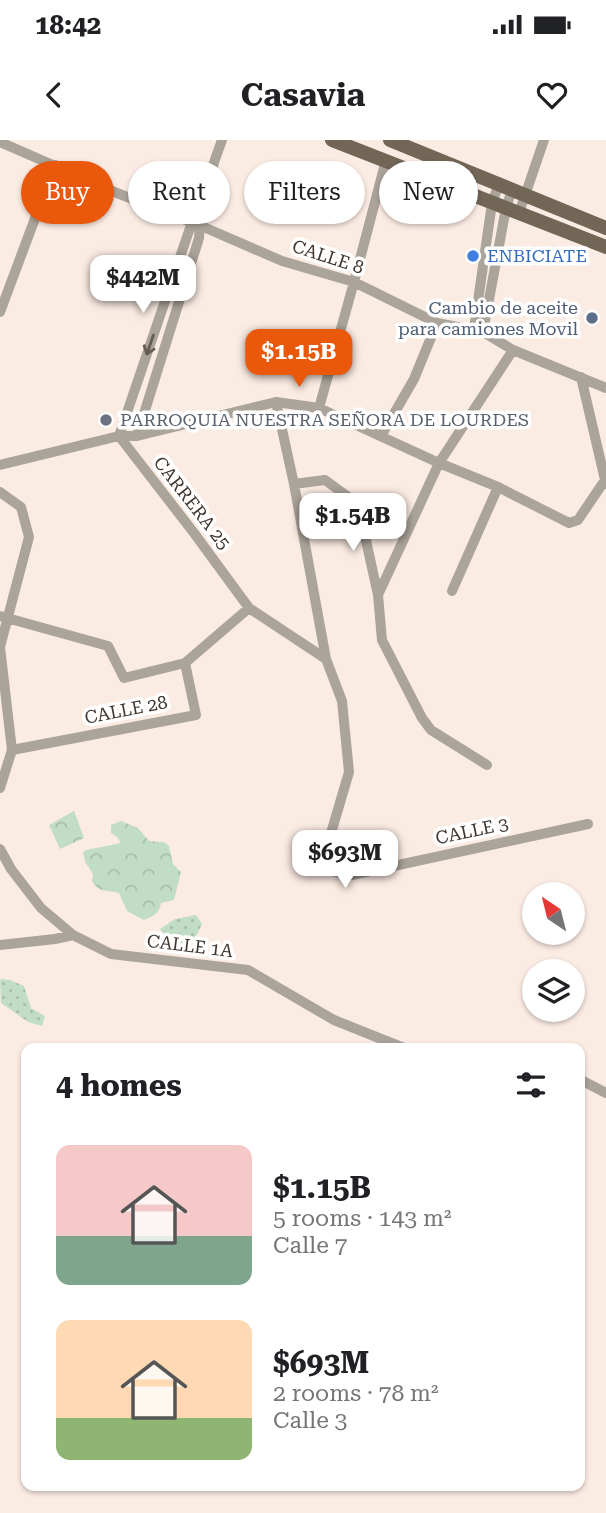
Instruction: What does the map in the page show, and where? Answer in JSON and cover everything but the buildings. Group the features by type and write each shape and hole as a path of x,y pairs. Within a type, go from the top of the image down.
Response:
{"main road":[{"path":"332,140 606,247"},
{"path":"390,140 606,228"}],"street":[{"path":"214,161 222,140"},
{"path":"479,331 512,190 544,140"},
{"name":"CALLE 8","path":"0,142 45,161"},
{"path":"318,408 386,160"},
{"path":"506,208 512,190"},
{"path":"0,312 33,224"},
{"path":"119,436 196,224"},
{"path":"137,436 199,238 197,224"},
{"name":"CALLE 8","path":"205,224 282,261 354,282 437,323 479,331 513,349 606,388"},
{"path":"381,436 414,379 437,323"},
{"path":"378,595 439,463 513,349"},
{"path":"0,465 119,436 137,436 276,402 318,408 509,493 569,523 578,520 606,482 581,377"},
{"name":"CALLE 3","path":"276,402 326,659 342,701 349,772 324,857 333,871 352,875 589,824"},
{"name":"CARRERA 25","path":"119,436 249,608 326,659"},
{"path":"294,484 325,480 358,504 378,595 383,640 422,718 431,730 486,765"},
{"path":"452,591 498,488"},
{"path":"0,492 21,507 29,537 4,617 0,647 12,750 0,788"},
{"path":"4,617 108,646 124,678 185,663 249,608"},
{"name":"CALLE 28","path":"12,750 196,715 185,663"},
{"name":"CALLE 1A","path":"0,849 11,869 41,908 73,935 111,954 248,970 334,1020 392,1043"},
{"path":"0,946 73,935"},
{"path":"585,1082 606,1093"}],"green space":[{"path":"74,811 84,838 60,849 49,825"},
{"path":"121,821 138,828 149,841 164,842 169,846 173,864 181,872 174,900 161,903 156,914 144,920 127,911 119,893 94,885 93,874 85,862 83,852 86,850 121,843 111,833 111,825"},
{"path":"196,915 202,924 192,943 181,950 172,944 160,929 175,919"},
{"path":"0,979 24,986 31,1008 45,1016 42,1026 28,1022 1,1003"}],"place":[{"name":"ENBICIATE","path":"473,256"},
{"name":"Cambio de aceite para camiones Movil","path":"592,318"},
{"name":"PARROQUIA NUESTRA SEÑORA DE LOURDES","path":"106,420"}]}
